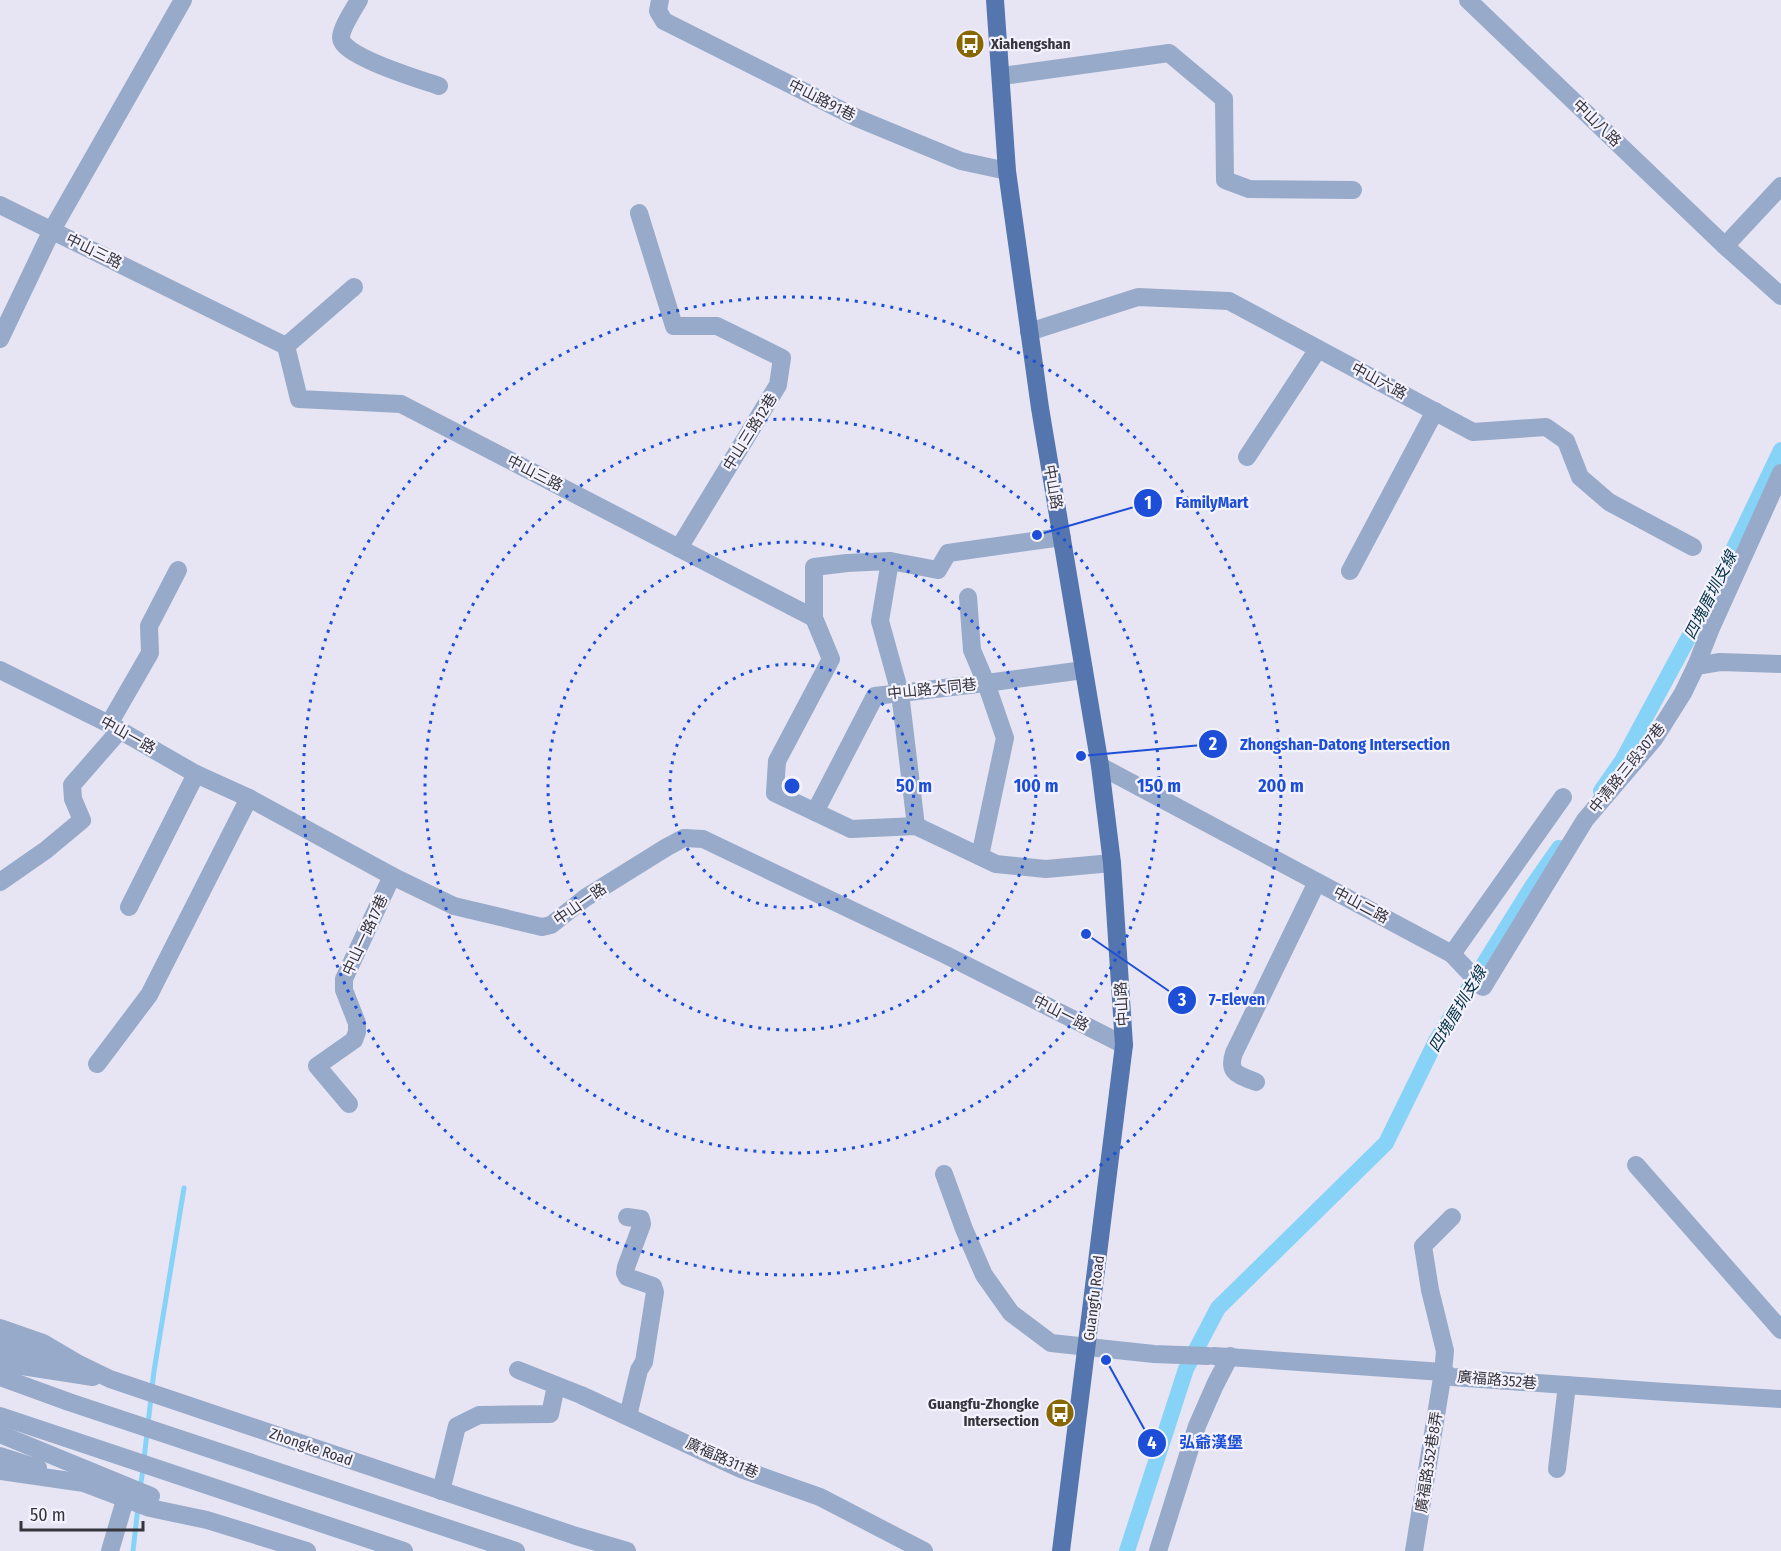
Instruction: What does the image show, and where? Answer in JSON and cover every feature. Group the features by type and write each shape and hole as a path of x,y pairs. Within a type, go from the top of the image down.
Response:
{"main road":[{"name":"中山路","path":"995,0 1007,171 1040,408 1100,766 1112,862 1124,1045"},
{"name":"Guangfu Road","path":"1061,1551 1124,1045"}],"street":[{"path":"0,339 52,230 183,0"},
{"path":"359,0 341,38 343,44 358,56 439,86"},
{"name":"中山路91巷","path":"660,0 658,11 664,21 857,118 961,161 1007,171"},
{"name":"中山八路","path":"1468,0 1725,246 1781,296"},
{"path":"1002,76 1169,53 1224,99 1225,180 1249,189 1353,190"},
{"path":"1725,246 1781,186"},
{"name":"中山三路","path":"0,205 286,346 299,399 401,404 814,618"},
{"name":"中山三路12巷","path":"639,213 674,326 717,326 782,358 778,385 679,548"},
{"path":"286,346 354,287"},
{"name":"中山六路","path":"1029,332 1138,297 1229,301 1473,432 1546,427 1566,441 1581,477 1609,502 1693,547"},
{"path":"1247,458 1318,349"},
{"path":"1350,571 1435,411"},
{"name":"中清路三段307巷","path":"1483,987 1585,820 1654,739 1696,666 1781,473"},
{"path":"1062,537 948,553 938,570 890,561 847,562 813,567 814,618 831,659 777,761 775,794 851,829 916,826 996,864 1046,869 1112,862"},
{"path":"890,561 880,621 900,693 916,826"},
{"path":"0,882 46,850 82,820 73,799 72,785 114,727 150,654 149,626 178,570"},
{"path":"968,597 972,650 1005,738 980,856"},
{"path":"1696,666 1720,662 1781,664"},
{"name":"中山一路","path":"0,670 114,727 196,774 249,798 392,876 454,906 542,927 552,925 585,898 667,847 684,838 704,839 935,950 1124,1045"},
{"name":"中山路大同巷","path":"814,812 875,696 1084,670"},
{"name":"中山二路","path":"1100,766 1452,954 1483,987"},
{"path":"129,907 196,774"},
{"path":"1452,954 1563,797"},
{"path":"97,1064 149,995 249,798"},
{"name":"中山一路17巷","path":"349,1104 316,1066 354,1040 357,1023 344,990 344,979 392,876"},
{"path":"1256,1082 1238,1075 1233,1070 1231,1062 1317,882"},
{"path":"1636,1165 1781,1330"},
{"name":"廣福路352巷","path":"944,1174 984,1275 1011,1313 1051,1343 1154,1354 1217,1356 1443,1372 1452,1377 1781,1399"},
{"path":"627,1217 641,1219 642,1224 625,1273 627,1277 653,1286 655,1292 644,1362 639,1370 628,1416"},
{"name":"廣福路352巷8弄","path":"1414,1551 1445,1351 1422,1246 1452,1217"},
{"name":"Zhongke Road","path":"0,1328 43,1343 110,1379 576,1536 627,1551"},
{"path":"0,1344 77,1363"},
{"path":"1158,1551 1197,1426 1215,1385 1217,1356"},
{"path":"0,1360 22,1366 110,1379"},
{"name":"廣福路311巷","path":"518,1370 628,1416 741,1469 820,1497 924,1551"},
{"path":"0,1377 516,1551"},
{"path":"1557,1469 1567,1385"},
{"path":"441,1491 457,1426 479,1415 550,1414 556,1386"},
{"path":"0,1416 404,1551"},
{"path":"0,1434 207,1520"},
{"path":"0,1456 84,1483 136,1503 207,1520 307,1551"},
{"path":"0,1471 84,1483"},
{"path":"110,1551 136,1503"}],"waterway":[{"name":"四塊厝圳支線","path":"1601,791 1622,761 1711,596 1781,450"},
{"name":"四塊厝圳支線","path":"1127,1551 1186,1369 1218,1308 1386,1143 1436,1041 1533,885 1559,848"},
{"path":"148,1424 154,1371 184,1188"},
{"path":"144,1459 147,1433"},
{"path":"140,1489 143,1469"},
{"path":"133,1551 138,1507"}],"place":[{"name":"Xiahengshan","path":"970,44"},
{"name":"FamilyMart","path":"1037,535"},
{"name":"Zhongshan-Datong Intersection","path":"1081,756"},
{"name":"7-Eleven","path":"1086,934"},
{"name":"弘爺漢堡","path":"1106,1360"},
{"name":"Guangfu-Zhongke Intersection","path":"1060,1413"}]}
